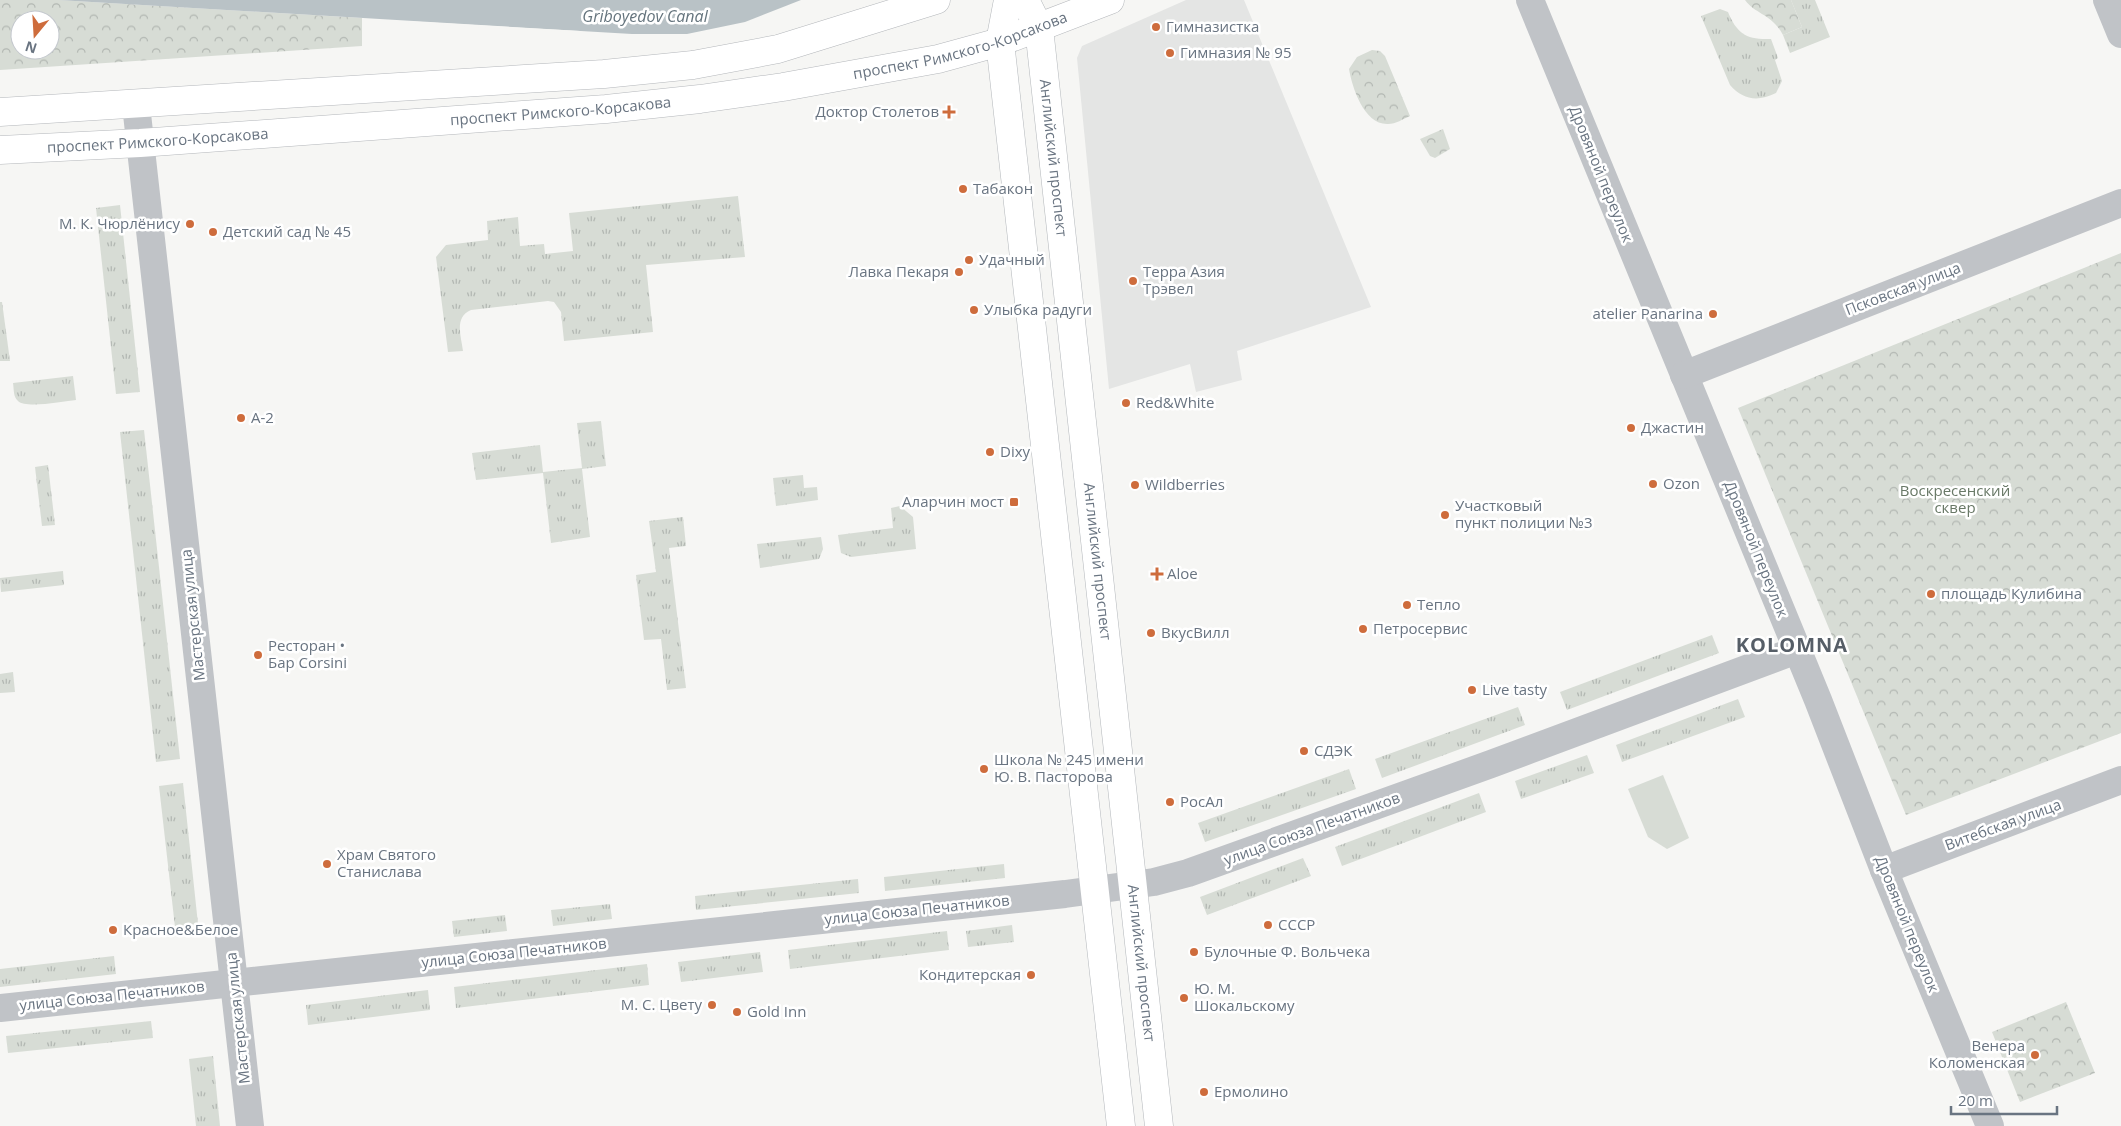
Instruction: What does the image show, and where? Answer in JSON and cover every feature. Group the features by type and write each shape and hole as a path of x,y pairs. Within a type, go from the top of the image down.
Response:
{"main road":[{"path":"0,112 136,105 604,74 693,65 778,49 936,0"},
{"path":"1008,0 1000,42 1121,1126"},
{"name":"Английский проспект","path":"1025,0 1039,28 1159,1126"},
{"name":"проспект Римского-Корсакова","path":"0,150 140,143 606,109 690,100 783,87 938,59 1000,42 1110,0"}],"street":[{"name":"Дровяной переулок","path":"1530,0 1798,650 1884,870 1990,1126"},
{"path":"2108,0 2121,34"},
{"name":"Мастерская улица","path":"136,105 250,1126"},
{"name":"Псковская улица","path":"1684,375 2121,203"},
{"name":"улица Союза Печатников","path":"0,1008 1132,885 1188,873 1491,764 1798,650"},
{"name":"Витебская улица","path":"1884,870 2121,780"}],"shaded area":[{"path":"1186,0 1244,0 1371,307 1237,351 1242,380 1196,392 1190,364 1109,389 1077,58 1082,46"}],"green space":[{"path":"0,0 58,0 362,18 362,46 0,70"},
{"path":"1745,0 1791,0 1802,27 1783,35 1774,22 1754,9"},
{"path":"1791,0 1815,0 1830,37 1790,53 1783,35 1802,27"},
{"path":"1720,9 1728,12 1735,26 1749,37 1771,39 1778,58 1775,60 1782,81 1776,93 1763,98 1751,98 1740,94 1730,85 1701,16"},
{"path":"1372,50 1380,51 1385,56 1410,116 1394,123 1380,123 1372,118 1356,95 1349,69 1357,57"},
{"path":"1443,129 1450,149 1435,158 1430,156 1420,139"},
{"path":"738,196 745,257 646,265 653,332 564,341 561,312 554,302 548,301 471,310 462,317 460,322 463,351 448,352 436,257 446,245 488,240 487,221 518,217 520,246 544,244 545,254 573,251 569,213"},
{"path":"120,205 140,392 116,394 96,208"},
{"name":"Воскресенский сквер","path":"2121,253 2121,733 1906,815 1738,408"},
{"path":"0,302 2,302 10,361 0,361"},
{"path":"73,376 76,400 29,404 18,401 15,397 13,383"},
{"path":"601,421 606,466 582,469 590,537 551,543 543,473 476,480 472,453 540,445 543,472 582,468 577,423"},
{"path":"144,430 180,759 156,762 120,432"},
{"path":"48,465 55,525 42,526 35,467"},
{"path":"803,475 804,488 817,487 818,500 776,506 773,478"},
{"path":"900,506 913,517 916,549 851,557 841,553 838,535 893,528 891,508"},
{"path":"683,517 686,546 669,548 686,688 667,690 661,639 644,640 636,575 656,572 649,521"},
{"path":"821,537 823,549 819,559 760,568 757,544"},
{"path":"63,571 64,585 1,592 0,578"},
{"path":"1712,635 1719,653 1567,710 1560,692"},
{"path":"13,672 15,692 0,693 0,674"},
{"path":"1738,699 1745,717 1622,762 1616,745"},
{"path":"1518,707 1525,725 1382,778 1375,759"},
{"path":"1587,755 1594,773 1521,799 1515,781"},
{"path":"1349,769 1356,789 1205,842 1198,823"},
{"path":"1663,775 1689,838 1667,849 1648,837 1628,789"},
{"path":"183,783 198,924 175,927 159,786"},
{"path":"1479,793 1486,812 1342,866 1335,847"},
{"path":"1303,858 1311,876 1207,915 1200,897"},
{"path":"1004,864 1005,878 885,891 884,877"},
{"path":"858,879 859,893 696,910 695,896"},
{"path":"610,904 612,919 553,926 551,910"},
{"path":"505,915 507,931 454,937 452,921"},
{"path":"1012,925 1014,942 968,947 966,931"},
{"path":"947,931 949,950 790,969 788,950"},
{"path":"760,952 763,972 681,982 678,962"},
{"path":"114,956 116,974 0,987 0,969"},
{"path":"647,964 649,985 456,1008 454,987"},
{"path":"428,990 430,1010 308,1025 306,1005"},
{"path":"2066,1002 2095,1073 2020,1102 1992,1032"},
{"path":"151,1021 153,1038 8,1053 6,1036"},
{"path":"213,1056 220,1126 196,1126 189,1059"}],"water":[{"name":"Griboyedov Canal","path":"58,0 801,0 745,22 687,34 632,34"}],"pier":[{"path":"405,21 580,31 580,33 405,23"}],"place":[{"name":"Гимназистка","path":"1156,27"},
{"name":"Гимназия № 95","path":"1170,53"},
{"name":"Доктор Столетов","path":"949,112"},
{"name":"Табакон","path":"963,189"},
{"name":"М. К. Чюрлёнису","path":"190,224"},
{"name":"Детский сад № 45","path":"213,232"},
{"name":"Удачный","path":"969,260"},
{"name":"Лавка Пекаря","path":"959,272"},
{"name":"Терра Азия Трэвел","path":"1133,281"},
{"name":"Улыбка радуги","path":"974,310"},
{"name":"atelier Panarina","path":"1713,314"},
{"name":"Red&White","path":"1126,403"},
{"name":"А-2","path":"241,418"},
{"name":"Джастин","path":"1631,428"},
{"name":"Dixy","path":"990,452"},
{"name":"Ozon","path":"1653,484"},
{"name":"Wildberries","path":"1135,485"},
{"name":"Аларчин мост","path":"1014,502"},
{"name":"Участковый пункт полиции №3","path":"1445,515"},
{"name":"Aloe","path":"1157,574"},
{"name":"площадь Кулибина","path":"1931,594"},
{"name":"Тепло","path":"1407,605"},
{"name":"Петросервис","path":"1363,629"},
{"name":"ВкусВилл","path":"1151,633"},
{"name":"Ресторан • Бар Corsini","path":"258,655"},
{"name":"Live tasty","path":"1472,690"},
{"name":"СДЭК","path":"1304,751"},
{"name":"Школа № 245 имени Ю. В. Пасторова","path":"984,769"},
{"name":"РосАл","path":"1170,802"},
{"name":"Храм Святого Станислава","path":"327,864"},
{"name":"СССР","path":"1268,925"},
{"name":"Красное&Белое","path":"113,930"},
{"name":"Булочные Ф. Вольчека","path":"1194,952"},
{"name":"Кондитерская","path":"1031,975"},
{"name":"Ю. М. Шокальскому","path":"1184,998"},
{"name":"М. С. Цвету","path":"712,1005"},
{"name":"Gold Inn","path":"737,1012"},
{"name":"Венера Коломенская","path":"2035,1055"},
{"name":"Ермолино","path":"1204,1092"}],"district":[{"name":"KOLOMNA","path":"1792,645"}]}
